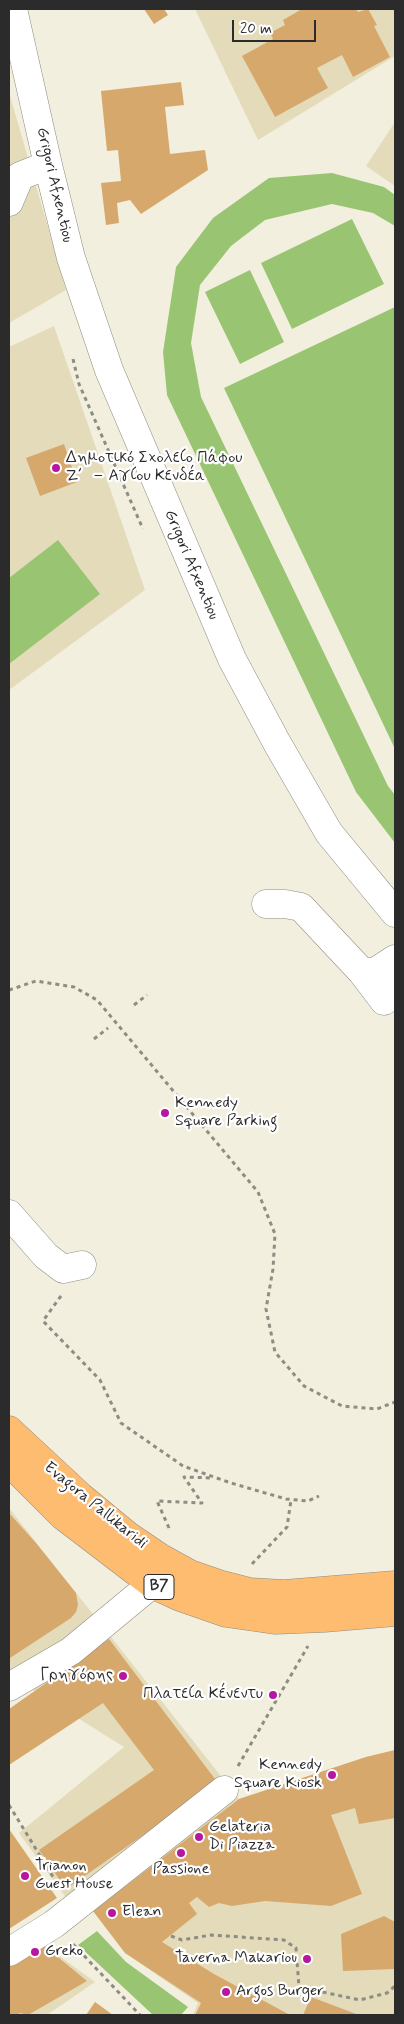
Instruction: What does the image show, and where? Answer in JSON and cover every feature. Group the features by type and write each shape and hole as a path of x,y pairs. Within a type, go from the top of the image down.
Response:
{"main road":[{"name":"Evagora Pallikaridi","path":"9,1430 81,1497 126,1535 190,1574 250,1592 284,1594 395,1585"},
{"name":"Evagora Pallikaridi","path":"9,1462 62,1516 152,1584 180,1597 226,1613 275,1620 395,1612"}],"street":[{"name":"Grigori Afxentiou","path":"13,9 71,258 109,370 232,659 277,743 330,833 395,913"},
{"path":"9,202 20,176 48,165"},
{"path":"266,904 285,904 301,907 362,972 390,995"},
{"path":"362,972 375,972 395,959"},
{"path":"9,1214 46,1256 72,1267"},
{"path":"9,1686 71,1651 152,1584"},
{"path":"9,1952 64,1916 224,1790"}],"path":[{"path":"9,990 36,982 74,987 97,1000 258,1192 275,1234 273,1269 266,1309 275,1352 304,1386 342,1406 377,1409 395,1402"},
{"path":"134,1005 147,995"},
{"path":"94,1039 108,1028"},
{"path":"72,1267 62,1296 43,1321 100,1380 121,1423 183,1466 216,1478 291,1500 308,1501 319,1496"},
{"path":"172,1535 157,1501 202,1503 184,1477 216,1478"},
{"path":"248,1568 287,1527 291,1500"},
{"path":"224,1790 324,1618"},
{"path":"9,1805 64,1916 140,2015"},
{"path":"170,1936 182,1940 211,1935 284,1940 296,1948 299,1987 360,2000 386,1992 395,1986"}],"shaded area":[{"path":"195,9 395,9 395,56 258,140"},
{"path":"9,92 66,290 9,323"},
{"path":"395,122 395,186 366,166"},
{"name":"Δημοτικό Σχολείο Πάφου Ζ΄ – Αγίου Κενδέα","path":"54,326 145,590 9,690 9,347"},
{"path":"9,1508 239,1799 366,1757 395,1750 395,2015 193,2015 198,2003 125,1953 93,1911 36,1939 95,1982 47,2015 9,2015 9,1937 67,1899 19,1833 124,1747 9,1675"}],"green space":[{"path":"332,173 384,187 395,195 395,226 373,213 332,204 265,220 231,246 200,285 191,343 201,397 388,786 395,795 395,843 356,792 167,395 163,352 176,267 213,218 269,178"},
{"path":"352,219 384,284 292,329 261,263"},
{"path":"250,270 284,342 240,364 205,292"},
{"path":"395,307 395,749 224,388"},
{"path":"58,540 100,594 9,664 9,578"},
{"path":"97,1931 126,1962 188,2007 181,2015 153,2015 78,1945"}],"building":[{"path":"144,9 164,9 168,15 154,24"},
{"path":"302,9 356,9 358,12 368,9 377,25 374,26 390,57 353,77 342,55 317,68 328,88 275,117 242,56 273,39 270,33 285,25 283,20"},
{"path":"181,82 184,105 165,107 170,154 205,150 208,170 141,214 130,200 117,203 119,223 106,225 101,183 121,181 118,150 107,151 101,91"},
{"path":"64,444 77,482 40,496 26,458"},
{"path":"9,1513 76,1593 78,1605 76,1612 71,1618 10,1658"},
{"path":"109,1639 218,1783 66,1889 39,1850 154,1770 103,1703 9,1765 9,1709"},
{"path":"395,1750 395,1818 359,1824 355,1808 331,1815 362,1894 331,1906 265,1901 232,1906 219,1903 209,1907 197,1897 189,1903 197,1914 162,1942 214,1974 290,2015 195,2015 201,2003 125,1953 93,1911 239,1799 366,1757"},
{"name":"Trianon Guest House","path":"9,1829 57,1898 9,1929"},
{"path":"384,1916 395,1922 395,1969 343,1971 341,1934"},
{"path":"36,1939 87,1981 28,2015 20,2013 9,2015 9,1958"},
{"path":"311,1997 359,2015 303,2015"},
{"path":"95,2002 113,2015 86,2015"}],"place":[{"name":"Δημοτικό Σχολείο Πάφου Ζ΄ – Αγίου Κενδέα","path":"56,468"},
{"name":"Kennedy Square Parking","path":"165,1113"},
{"name":"Γρηγόρης","path":"123,1676"},
{"name":"Πλατεία Κένεντυ","path":"273,1695"},
{"name":"Kennedy Square Kiosk","path":"332,1775"},
{"name":"Gelateria Di Piazza","path":"199,1837"},
{"name":"Passione","path":"181,1853"},
{"name":"Trianon Guest House","path":"25,1876"},
{"name":"Elean","path":"112,1913"},
{"name":"Greko","path":"35,1952"},
{"name":"Taverna Makariou","path":"307,1959"},
{"name":"Argos Burger","path":"226,1992"}]}
